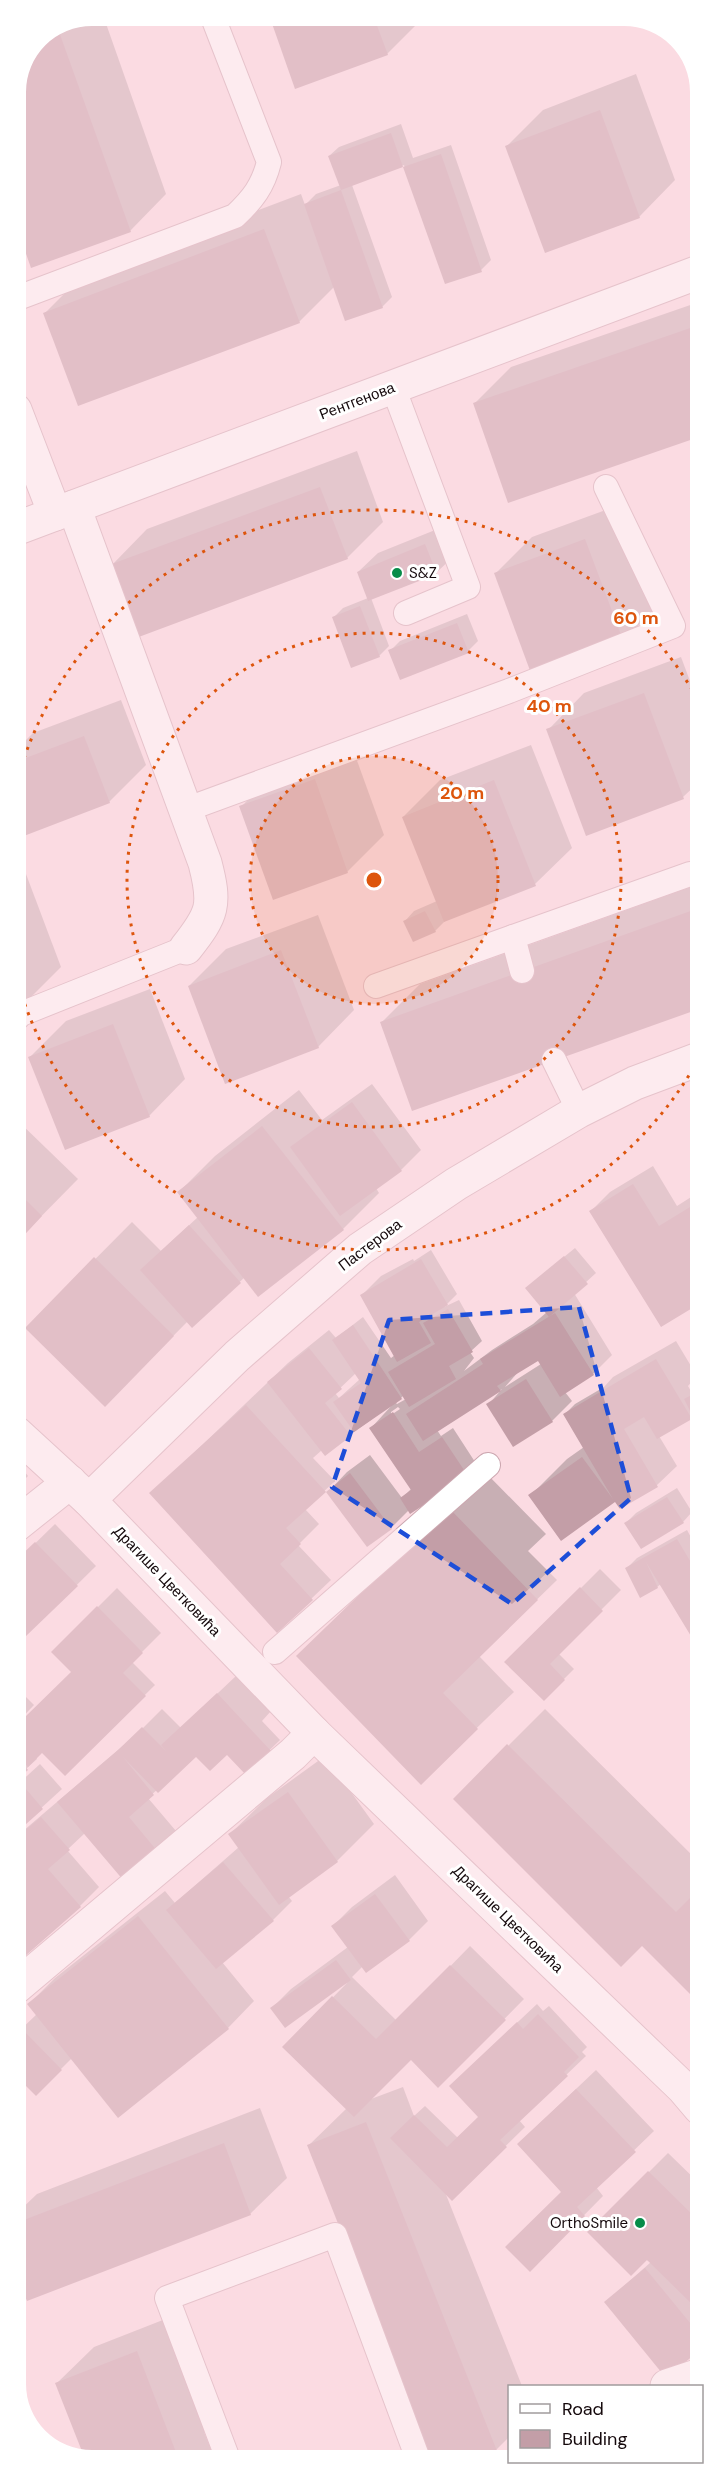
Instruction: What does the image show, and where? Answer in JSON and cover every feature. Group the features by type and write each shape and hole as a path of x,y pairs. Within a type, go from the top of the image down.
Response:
{"street":[{"name":"Рентгенова","path":"26,525 690,275"},
{"path":"26,432 65,510 205,863 212,890 212,909 201,929 186,948"},
{"name":"Пастерова","path":"26,1520 79,1491 360,1249 456,1184 579,1111 635,1083 690,1062"},
{"name":"Драгише Цветковића","path":"26,1442 79,1491 314,1732 690,2085"},
{"path":"26,1979 292,1754 314,1732"},
{"path":"670,2385 690,2378"}],"lane":[{"path":"26,295 235,216 252,200 264,182 270,162 216,26"},
{"path":"393,387 468,587 406,613"},
{"path":"185,810 509,691 673,626 606,487"},
{"path":"376,986 690,874"},
{"path":"513,937 522,971"},
{"path":"26,1012 186,948"},
{"path":"554,1060 579,1111"},
{"path":"275,1652 488,1465"},
{"path":"224,2449 167,2298 335,2235 415,2450"}],"highlighted area":[{"path":"579,1307 631,1498 512,1604 332,1487 389,1320"}],"building":[{"path":"273,26 377,26 388,55 295,89"},
{"path":"60,34 131,232 31,268 26,254 27,79 37,55 45,45"},
{"path":"600,110 640,218 545,253 505,146"},
{"path":"391,133 403,167 341,190 328,156"},
{"path":"441,154 482,272 445,284 403,167"},
{"path":"341,190 383,308 345,321 304,204"},
{"path":"264,229 300,323 78,406 43,313"},
{"path":"690,328 690,440 508,503 473,403"},
{"path":"320,487 348,559 136,638 109,565"},
{"path":"585,539 624,643 532,676 494,573"},
{"name":"S&Z","path":"425,544 437,574 368,601 357,572"},
{"path":"360,606 380,657 351,668 332,617"},
{"path":"457,623 469,653 400,680 388,650"},
{"path":"644,693 684,799 586,836 546,729"},
{"path":"84,736 110,803 26,835 26,758"},
{"path":"315,779 348,873 273,900 239,806"},
{"path":"494,780 536,886 444,922 402,817"},
{"path":"425,911 436,932 413,942 403,921"},
{"path":"690,911 690,1012 412,1111 380,1022"},
{"path":"281,950 319,1048 225,1084 188,986"},
{"path":"113,1024 150,1117 65,1150 28,1057"},
{"path":"352,1102 402,1171 340,1216 290,1147"},
{"path":"262,1126 344,1230 258,1297 177,1192"},
{"path":"633,1184 659,1226 690,1207 690,1309 661,1327 589,1211"},
{"path":"26,1200 42,1216 26,1233"},
{"path":"189,1225 241,1283 192,1328 140,1270"},
{"path":"564,1256 588,1284 549,1317 525,1288"},
{"path":"94,1257 174,1336 105,1407 26,1327"},
{"path":"421,1259 448,1305 419,1322 431,1343 397,1362 360,1295"},
{"path":"448,1309 473,1352 449,1366 456,1379 409,1407 388,1372 435,1344 423,1323"},
{"path":"555,1313 594,1375 560,1397 538,1361 497,1386 501,1391 423,1441 406,1414 483,1364 480,1359"},
{"path":"353,1325 402,1399 354,1432 333,1402 361,1383 332,1340"},
{"path":"309,1348 342,1389 325,1403 351,1436 325,1456 267,1382"},
{"path":"656,1359 690,1416 690,1420 657,1439 644,1417 624,1429 658,1487 620,1509 615,1502 561,1541 528,1495 582,1457 613,1499 563,1414"},
{"path":"526,1379 553,1422 513,1447 486,1404"},
{"path":"690,1396 690,1411 684,1399"},
{"path":"246,1405 326,1492 286,1528 301,1544 280,1564 313,1600 277,1633 149,1493"},
{"path":"393,1412 419,1452 442,1437 468,1476 410,1514 400,1498 411,1490 369,1428"},
{"path":"350,1473 392,1529 367,1547 326,1492"},
{"path":"667,1497 684,1523 641,1549 624,1523"},
{"path":"449,1508 538,1600 443,1693 478,1729 421,1785 296,1656"},
{"path":"677,1539 690,1561 690,1635 646,1562 658,1588 640,1598 625,1568"},
{"path":"35,1542 78,1586 26,1636 26,1551"},
{"path":"580,1587 603,1611 550,1664 565,1680 544,1701 504,1662"},
{"path":"97,1606 143,1653 123,1673 146,1696 65,1776 42,1753 28,1767 26,1765 26,1716 71,1672 51,1652"},
{"path":"217,1693 271,1751 246,1775 227,1755 210,1771 196,1757 158,1793 123,1757 154,1795 129,1817 158,1852 124,1881 57,1802 142,1727 166,1751 161,1745"},
{"path":"507,1744 676,1912 690,1898 690,1994 642,1946 621,1967 453,1799"},
{"path":"26,1789 43,1809 26,1824"},
{"path":"288,1792 338,1862 279,1905 228,1834"},
{"path":"41,1817 70,1850 48,1869 81,1907 26,1955 26,1830"},
{"path":"223,1862 274,1921 216,1969 166,1910"},
{"path":"375,1894 410,1941 366,1973 331,1926"},
{"path":"138,1916 229,2029 118,2118 27,2004"},
{"path":"336,1960 351,1980 285,2028 270,2008"},
{"path":"450,1965 506,2020 438,2088 411,2060 354,2117 282,2047 332,1996 376,2039"},
{"path":"538,2014 579,2057 564,2072 568,2076 500,2140 507,2147 452,2201 390,2138 414,2115 447,2147 478,2117 449,2086 517,2022 523,2029"},
{"path":"26,2033 62,2070 36,2096 26,2086"},
{"path":"576,2089 636,2152 577,2207 585,2216 530,2272 505,2247 561,2192 517,2144"},
{"path":"366,2122 497,2450 427,2450 307,2145"},
{"path":"224,2143 251,2215 27,2301 26,2219"},
{"name":"OrthoSmile","path":"648,2171 690,2212 690,2302 647,2260 631,2276 587,2232"},
{"path":"645,2268 690,2323 690,2358 666,2378 604,2302"},
{"path":"137,2351 175,2449 81,2448 55,2383"}],"place":[{"name":"S&Z","path":"397,573"},
{"name":"OrthoSmile","path":"640,2223"}]}
